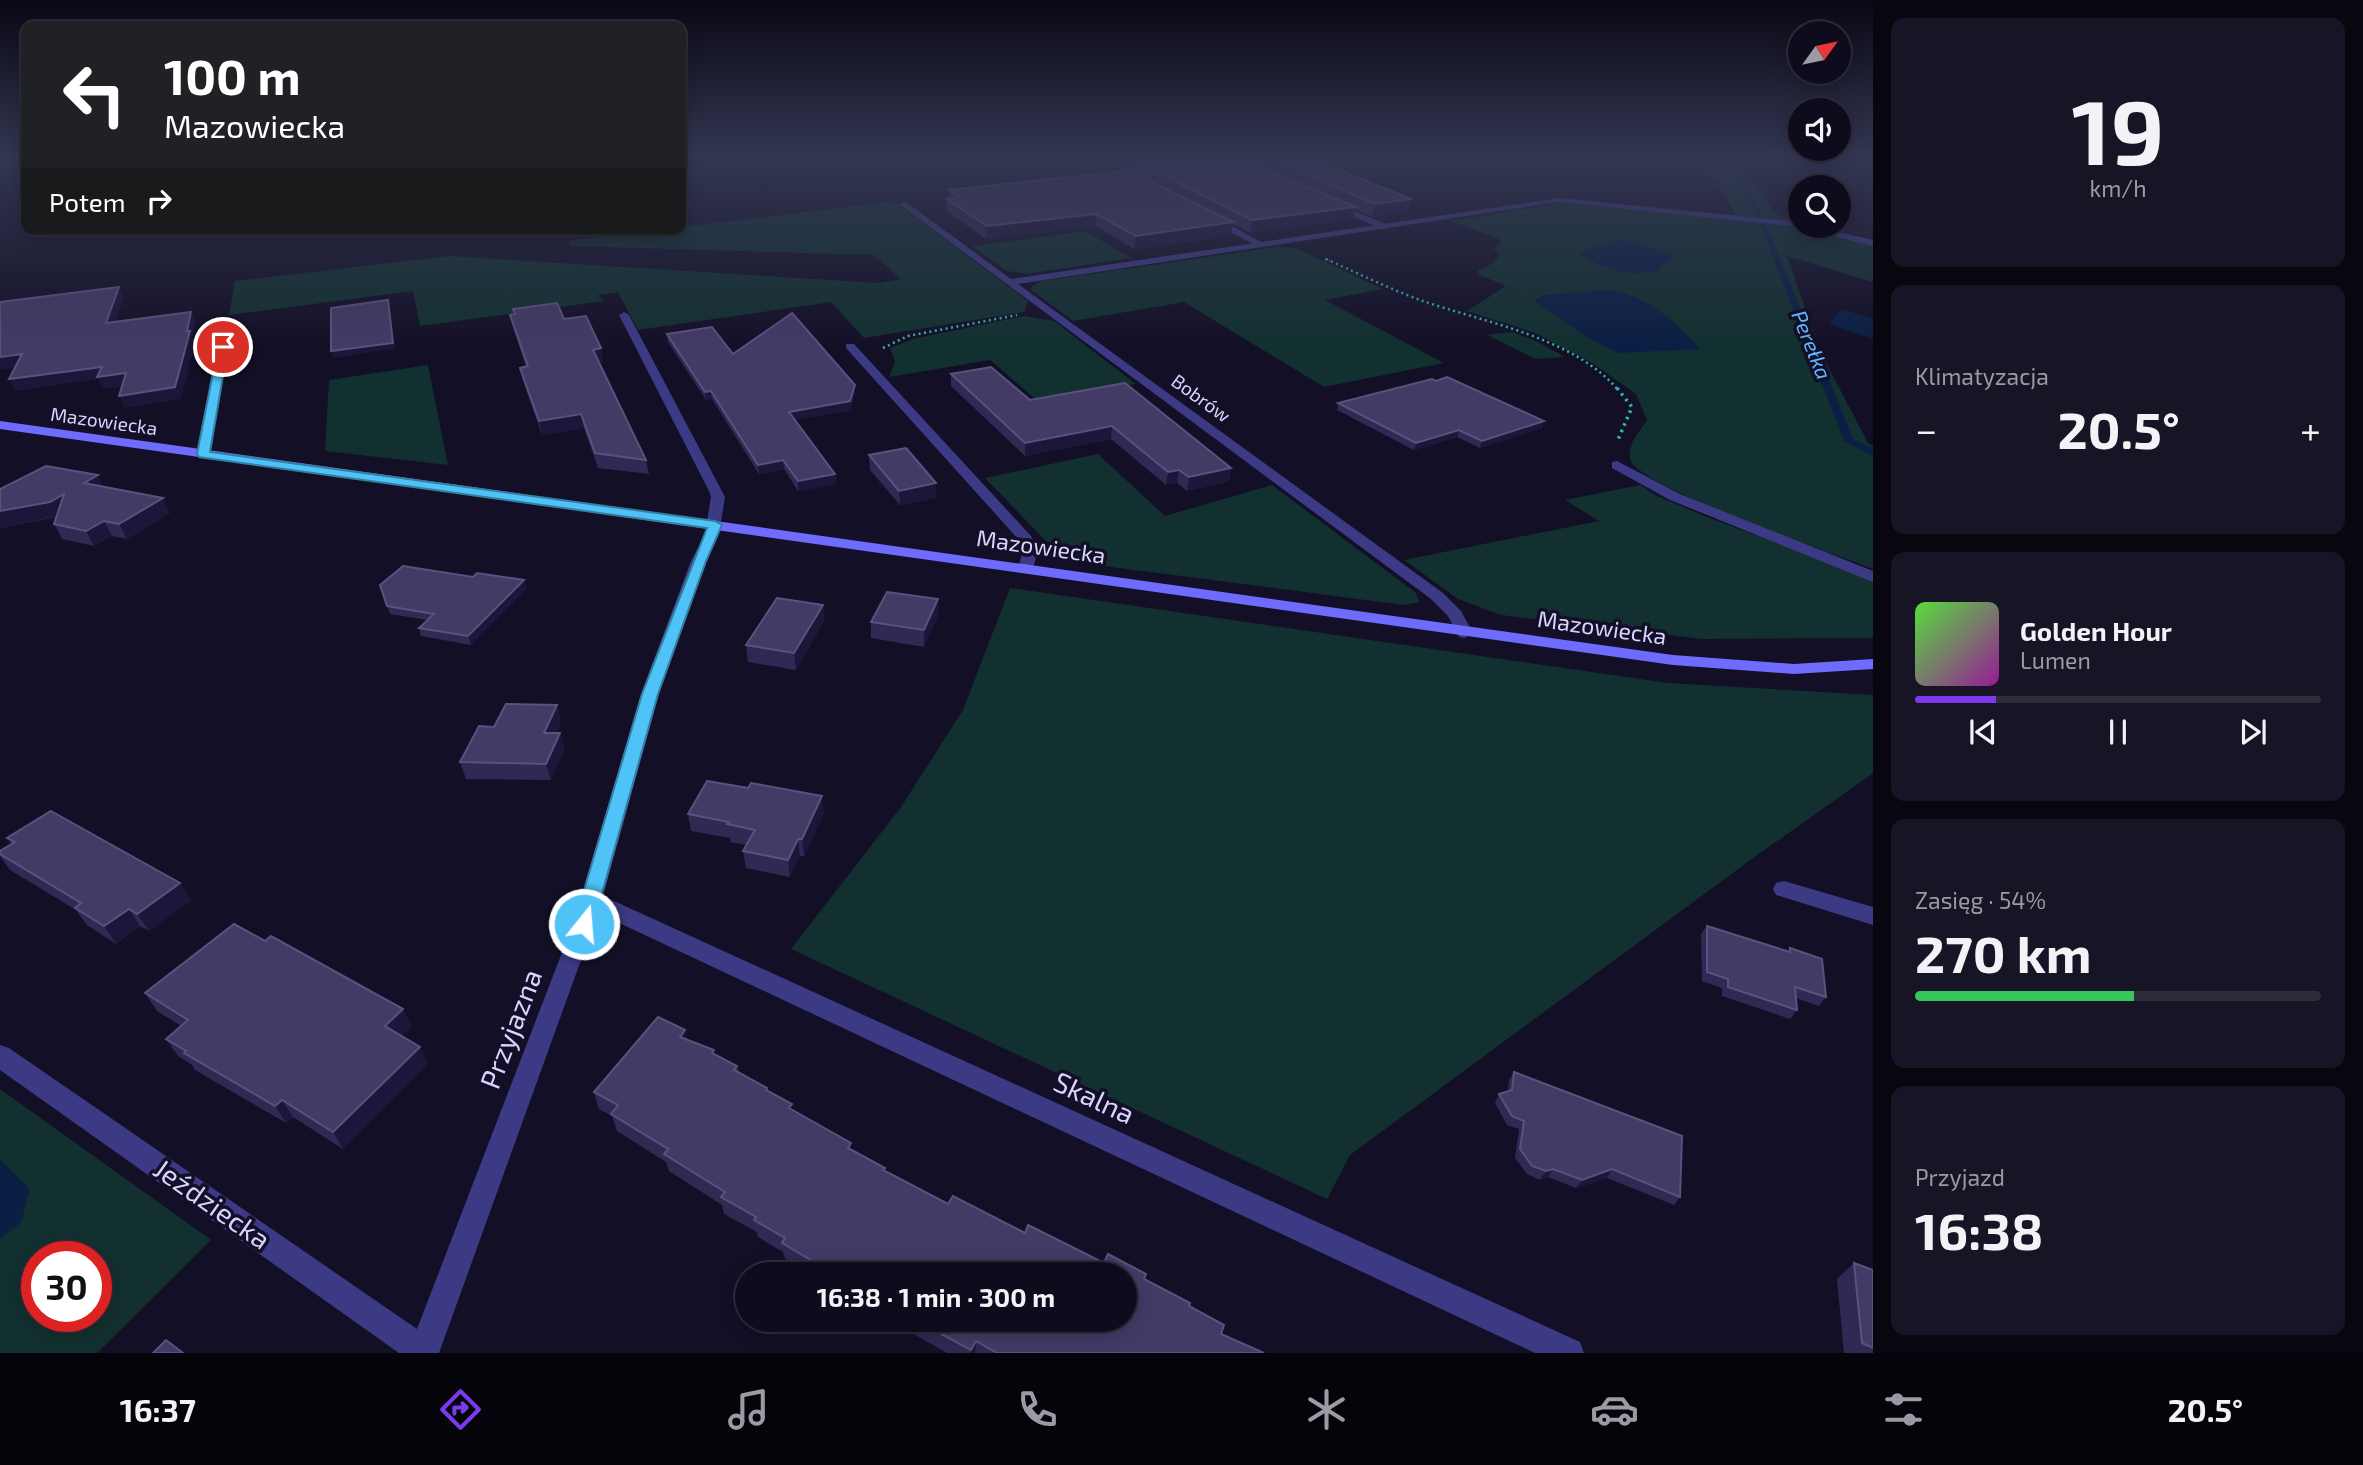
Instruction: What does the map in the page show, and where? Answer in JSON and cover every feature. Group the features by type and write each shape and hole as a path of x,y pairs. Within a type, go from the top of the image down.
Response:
{"street":[{"name":"Bobrów","path":"927,221 1437,596 1455,614 1465,633"},
{"path":"1216,221 1262,245"},
{"path":"1372,221 1385,227"},
{"path":"1010,282 1423,221"},
{"path":"1764,221 1788,224"},
{"path":"1851,237 1873,243"},
{"path":"624,315 716,491 718,497 715,525"},
{"path":"203,454 228,320"},
{"path":"850,346 1026,539 1030,551 1027,568"},
{"name":"Mazowiecka","path":"0,425 1027,568 1465,633 1673,660 1794,669 1873,664"},
{"path":"1617,465 1675,497 1873,577"},
{"name":"Przyjazna","path":"424,1352 592,901 650,694 715,525"},
{"path":"1784,889 1873,916"},
{"name":"Skalna","path":"592,901 1569,1353"},
{"name":"Jeździecka","path":"0,1056 424,1352"}],"path":[{"path":"1282,243 1393,290 1536,337 1589,368 1626,397 1632,407 1611,453 1617,465"},
{"path":"872,370 881,348 908,336 1022,314 1062,320"}],"green space":[{"path":"730,221 921,221 1028,301 1024,312 864,338 831,302 638,330 618,292 598,295 604,301 420,326 413,291 229,315 235,281 450,256 878,283 901,279 874,255 571,246 568,241 617,235 686,235 686,227"},
{"path":"1451,221 1761,221 1788,225 1788,238 1848,238 1873,245 1873,282 1787,256 1819,349 1868,443 1873,446 1873,569 1740,519 1665,486 1640,471 1630,459 1630,449 1647,420 1636,394 1592,363 1535,333 1467,311 1506,286 1480,275 1477,271 1493,263 1500,255 1494,249 1502,240"},
{"path":"1085,231 1131,258 1027,274 1007,271 972,246"},
{"path":"1278,247 1298,249 1383,289 1325,300 1444,363 1324,387 1184,302 1073,321 1031,290 1032,286 1041,281"},
{"path":"1024,316 1054,321 1136,384 1040,403 990,360 889,377 895,362 890,348 913,339"},
{"path":"1512,332 1565,357 1535,359 1487,335"},
{"path":"428,365 448,465 325,451 329,380"},
{"path":"1098,454 1165,516 1272,485 1416,593 1419,602 1404,605 1065,561 1054,553 1047,542 985,478"},
{"path":"1640,485 1657,496 1707,517 1873,579 1873,638 1702,639 1501,615 1458,599 1404,560 1599,521 1565,500"},
{"path":"1010,588 1668,683 1873,695 1873,773 1350,1155 1327,1199 791,949 901,807 963,710"},
{"path":"0,1089 211,1240 97,1353 0,1353"}],"water":[{"path":"1619,240 1677,256 1661,265 1658,271 1628,273 1600,265 1581,255 1581,252"},
{"path":"1611,290 1649,304 1681,329 1700,349 1618,353 1585,336 1534,301 1543,295"},
{"path":"1841,309 1873,319 1873,339 1829,324"},
{"path":"0,1159 30,1189 21,1223 0,1239"}],"building":[{"path":"980,221 1031,221 987,226"},
{"path":"1109,221 1233,222 1136,236"},
{"path":"119,287 106,323 191,312 187,331 190,331 175,387 119,396 126,373 97,377 102,367 9,379 22,354 0,357 0,302"},
{"path":"388,300 393,343 331,351 331,308"},
{"path":"557,303 564,319 586,316 601,348 593,350 646,460 595,453 581,414 539,421 520,368 528,366 510,315 515,314 513,309"},
{"path":"792,313 855,385 850,401 789,412 835,474 798,481 783,460 758,465 711,391 705,392 667,334 712,327 733,354"},
{"path":"991,367 1030,400 1125,383 1231,468 1189,477 1179,470 1168,472 1112,426 1025,443 951,374"},
{"path":"1447,377 1544,421 1482,441 1459,430 1416,443 1338,403 1432,379 1436,381"},
{"path":"906,448 936,483 899,491 869,455"},
{"path":"46,466 98,475 84,483 163,498 119,524 104,521 86,531 54,524 64,494 50,502 0,511 0,489"},
{"path":"403,566 473,577 477,573 524,580 468,636 419,628 434,614 387,606 380,585"},
{"path":"887,592 938,599 924,630 871,622"},
{"path":"777,598 823,605 794,653 746,645"},
{"path":"506,704 557,705 544,733 560,733 546,764 460,762 479,726 494,727"},
{"path":"707,781 748,788 751,783 822,796 802,839 798,839 788,860 743,851 755,830 688,814"},
{"path":"51,811 180,883 137,914 129,909 104,926 75,908 81,903 0,854 0,851 15,842 7,838"},
{"path":"234,924 265,941 271,936 403,1009 385,1026 420,1047 333,1132 282,1100 275,1106 184,1053 186,1051 166,1039 188,1020 145,993"},
{"path":"1707,926 1822,959 1826,997 1795,987 1797,1010 1728,987 1728,979 1707,972"},
{"path":"658,1017 685,1030 680,1037 714,1050 712,1053 737,1066 734,1070 792,1104 789,1108 851,1143 848,1148 885,1168 883,1170 948,1204 953,1196 1025,1233 1028,1225 1102,1262 814,1262 782,1243 785,1238 754,1220 756,1217 721,1197 725,1192 664,1154 668,1149 611,1114 618,1105 594,1092"},
{"path":"1514,1072 1682,1136 1680,1197 1612,1169 1582,1180 1553,1169 1546,1171 1532,1166 1520,1149 1524,1121 1512,1116 1499,1094 1512,1090"},
{"path":"1108,1254 1123,1262 1104,1262"},
{"path":"1854,1263 1873,1270 1873,1348 1862,1343"},
{"path":"1137,1269 1146,1274 1144,1279 1190,1303 1189,1306 1224,1325 1221,1334 1264,1353 997,1353 976,1341 971,1350 937,1332 1137,1332"},
{"path":"166,1340 183,1353 153,1353"}],"waterway":[{"name":"Perełka","path":"1763,224 1849,441 1873,453"}],"route":[{"path":"223,347 203,454 715,525 650,694 584,924"}]}
